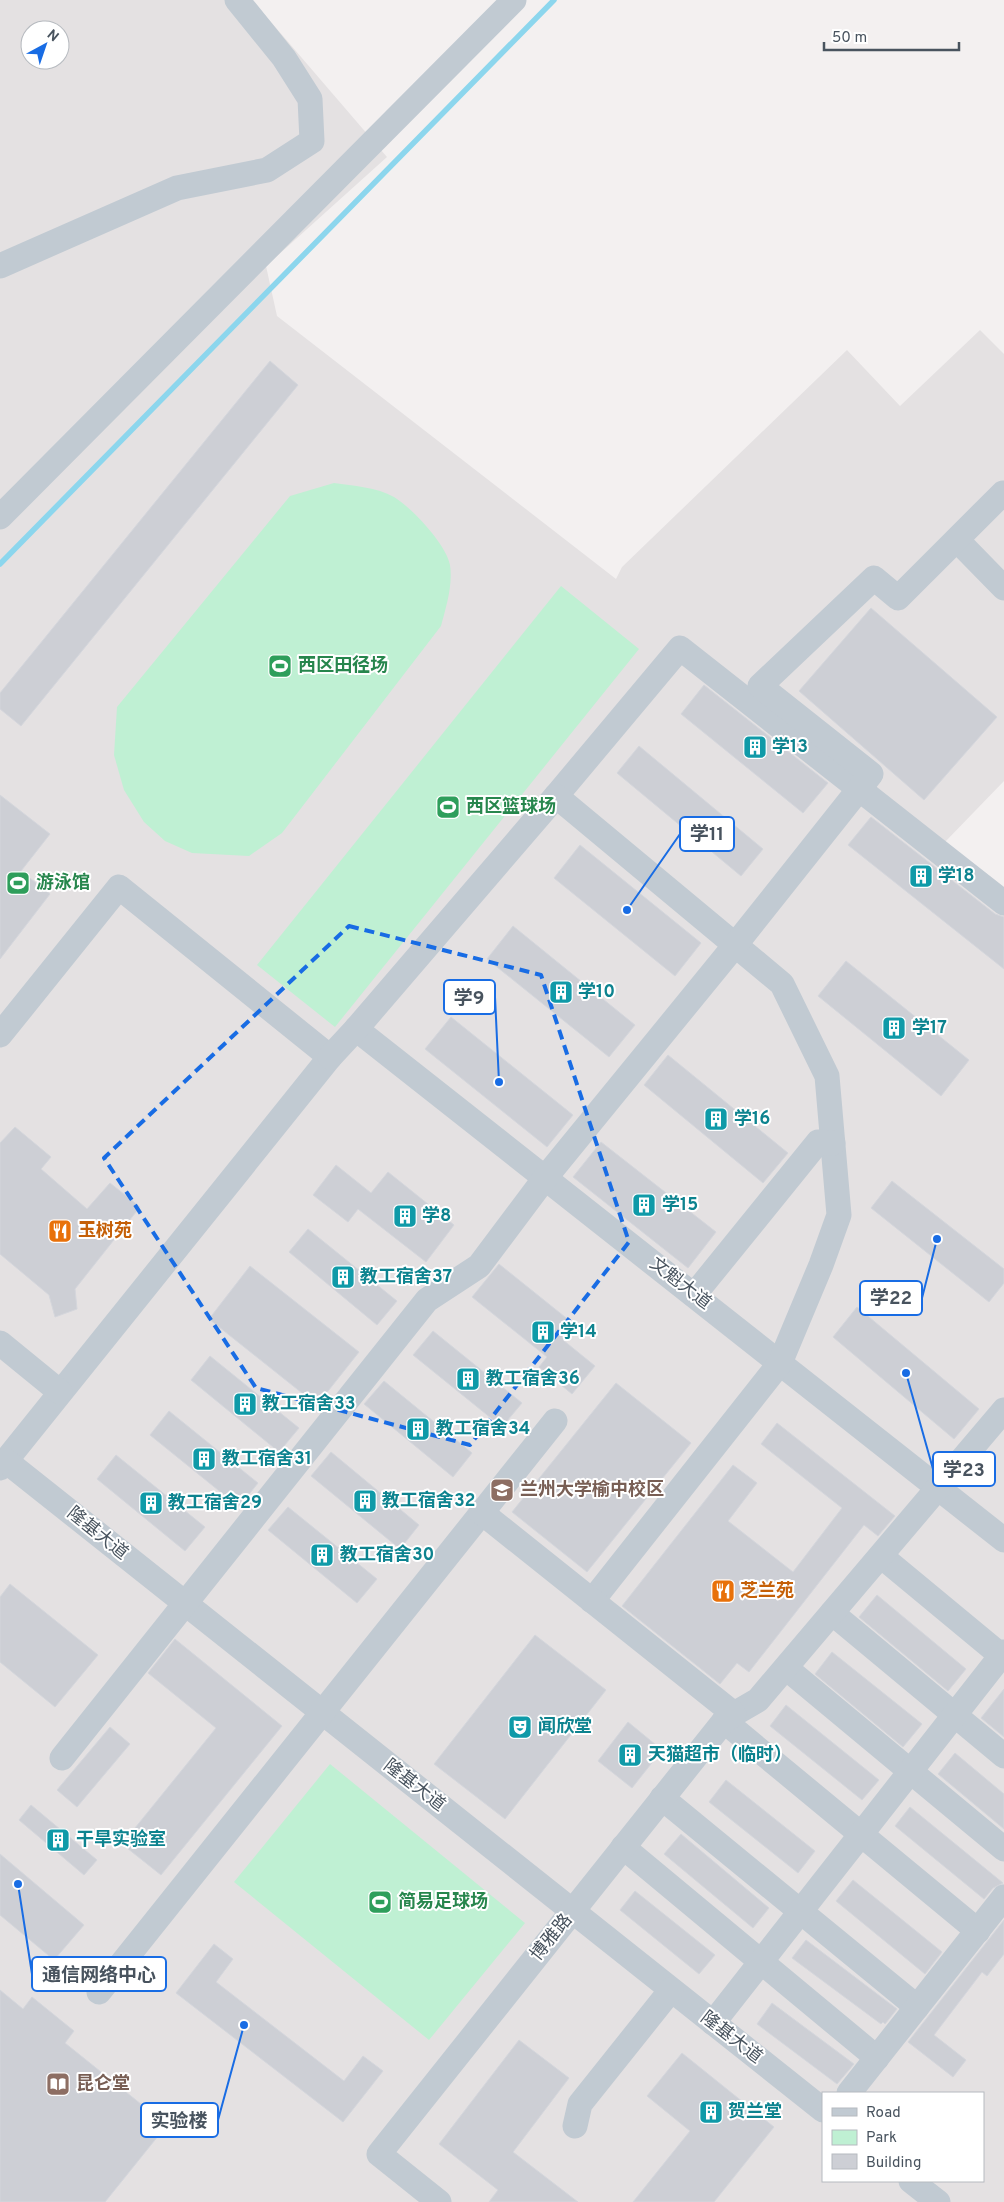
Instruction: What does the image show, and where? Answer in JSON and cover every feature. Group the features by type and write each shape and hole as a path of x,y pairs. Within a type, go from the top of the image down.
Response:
{"street":[{"path":"0,266 177,188 268,170 312,141 310,99 284,58 237,0"},
{"path":"0,516 514,0"},
{"path":"62,1758 427,1300 479,1266 545,1178 736,944 871,774 760,686 874,578 898,598 1004,494"},
{"path":"957,540 1004,588"},
{"path":"3,1464 330,1056 356,1029 556,796 680,648 1004,903"},
{"path":"556,796 782,984 827,1076 839,1215 821,1265 780,1363 592,1601"},
{"path":"0,1036 119,888 330,1056"},
{"name":"文魁大道","path":"356,1029 1004,1540"},
{"path":"694,1295 818,1142 833,1143"},
{"path":"0,1343 60,1392"},
{"path":"729,1718 758,1700 939,1489 1004,1410"},
{"path":"100,1992 481,1512 555,1422"},
{"name":"隆基大道","path":"3,1464 185,1603 822,2109"},
{"path":"481,1512 592,1601 861,1834 978,1931"},
{"path":"713,2023 1003,1655 881,1556"},
{"path":"832,1613 1004,1756"},
{"path":"786,1668 1004,1849"},
{"name":"博雅路","path":"439,2202 379,2154 662,1798 729,1718"},
{"path":"662,1798 917,2007"},
{"path":"623,1847 877,2058"},
{"path":"850,2092 1004,1897"},
{"path":"575,2126 580,2104 671,1990"},
{"path":"912,2182 938,2202"}],"highlighted area":[{"path":"349,926 541,975 629,1242 470,1445 256,1388 104,1158"}],"shaded area":[{"name":"兰州大学榆中校区","path":"0,0 252,0 387,157 266,266 277,316 616,579 622,567 847,350 900,406 980,330 1004,354 1004,781 945,842 1004,887 1004,2202 0,2202"}],"green space":[{"name":"西区田径场","path":"334,483 373,489 394,497 410,509 435,537 447,556 451,573 441,626 282,833 249,856 192,853 165,841 144,822 124,790 114,755 117,707 290,496"},
{"name":"西区篮球场","path":"561,586 639,649 335,1027 257,965"},
{"name":"简易足球场","path":"330,1764 525,1923 429,2040 234,1882"}],"building":[{"path":"270,361 298,385 21,726 0,709 0,693"},
{"path":"871,608 997,717 924,800 799,691"},
{"name":"学13","path":"704,685 828,783 803,813 681,714"},
{"path":"639,746 763,849 741,876 617,773"},
{"name":"游泳馆","path":"0,795 50,834 21,871 50,894 0,959"},
{"name":"学18","path":"871,817 995,914 1004,917 1004,969 848,845"},
{"path":"580,845 701,943 675,976 554,878"},
{"name":"学10","path":"513,926 635,1025 609,1057 487,959"},
{"name":"学17","path":"846,961 969,1060 941,1096 818,996"},
{"path":"451,1017 573,1115 547,1147 425,1049"},
{"name":"学16","path":"668,1055 788,1153 763,1183 644,1085"},
{"name":"玉树苑","path":"15,1127 51,1157 41,1169 87,1209 110,1183 140,1207 75,1289 77,1309 55,1317 49,1295 0,1254 0,1143"},
{"name":"学15","path":"601,1142 716,1232 688,1268 573,1177"},
{"name":"学8","path":"336,1165 371,1193 388,1172 454,1225 426,1262 358,1209 348,1222 313,1195"},
{"path":"892,1181 1004,1269 1004,1283 989,1302 871,1208"},
{"name":"教工宿舍37","path":"308,1229 397,1301 377,1325 289,1252"},
{"name":"学14","path":"499,1264 575,1325 563,1340 595,1366 572,1394 539,1367 547,1357 472,1297"},
{"path":"250,1266 359,1352 317,1405 209,1319"},
{"path":"857,1307 979,1409 954,1439 833,1337"},
{"name":"教工宿舍36","path":"433,1331 522,1403 502,1427 413,1355"},
{"name":"教工宿舍33","path":"210,1356 299,1428 279,1452 191,1380"},
{"name":"教工宿舍34","path":"384,1381 472,1453 453,1477 364,1404"},
{"path":"616,1383 691,1443 587,1572 512,1512"},
{"name":"教工宿舍31","path":"169,1411 258,1483 239,1507 150,1435"},
{"name":"芝兰苑","path":"777,1423 895,1516 878,1536 864,1525 749,1672 737,1663 720,1684 622,1606 733,1465 757,1483 728,1521 793,1572 842,1508 761,1444"},
{"name":"教工宿舍32","path":"331,1452 419,1525 400,1549 311,1476"},
{"name":"教工宿舍29","path":"116,1455 205,1527 185,1551 97,1479"},
{"name":"教工宿舍30","path":"288,1507 377,1579 357,1603 268,1530"},
{"path":"10,1584 98,1655 55,1707 0,1662 0,1597"},
{"path":"877,1595 966,1669 948,1691 859,1617"},
{"name":"闻欣堂","path":"535,1635 606,1690 505,1819 434,1764"},
{"path":"175,1639 282,1726 161,1875 122,1844 216,1728 148,1673"},
{"path":"832,1652 922,1724 903,1747 815,1674"},
{"path":"1004,1689 1004,1737 981,1718"},
{"path":"786,1705 879,1780 862,1800 770,1726"},
{"name":"天猫超市（临时）","path":"628,1722 662,1750 632,1788 598,1761"},
{"path":"110,1727 130,1744 77,1807 57,1790"},
{"path":"955,1753 1004,1794 1004,1829 938,1774"},
{"path":"726,1780 815,1851 798,1873 709,1802"},
{"name":"干旱实验室","path":"31,1805 97,1860 84,1875 19,1820"},
{"path":"910,1807 1003,1883 993,1888 984,1899 895,1826"},
{"path":"681,1834 769,1908 753,1928 664,1854"},
{"path":"0,1854 84,1925 54,1960 0,1915"},
{"path":"853,1880 942,1952 925,1974 836,1901"},
{"path":"635,1891 715,1955 699,1974 620,1910"},
{"path":"1004,1920 1004,1954 987,1976 982,1972 934,2035 966,2060 953,2077 908,2042"},
{"path":"806,1940 897,2009 885,2024 883,2022 881,2024 792,1958"},
{"path":"214,1944 233,1959 216,1982 344,2081 363,2056 383,2071 343,2122 176,1993"},
{"name":"昆仑堂","path":"0,1990 23,2009 32,1997 74,2031 65,2043 167,2125 105,2202 0,2202"},
{"path":"772,2003 854,2064 837,2084 757,2024"},
{"path":"519,2040 569,2078 513,2152 578,2202 489,2202 498,2190 439,2144"},
{"name":"贺兰堂","path":"682,2053 774,2127 714,2202 633,2202 690,2131 647,2096"}],"waterway":[{"path":"0,564 554,0"}],"place":[{"name":"西区田径场","path":"280,666"},
{"name":"学13","path":"755,747"},
{"name":"西区篮球场","path":"448,807"},
{"name":"学18","path":"921,876"},
{"name":"游泳馆","path":"18,883"},
{"name":"学11","path":"627,910"},
{"name":"学10","path":"561,992"},
{"name":"学17","path":"894,1028"},
{"name":"学9","path":"499,1082"},
{"name":"学16","path":"716,1119"},
{"name":"学15","path":"644,1205"},
{"name":"学8","path":"405,1216"},
{"name":"玉树苑","path":"60,1231"},
{"name":"学22","path":"937,1239"},
{"name":"教工宿舍37","path":"343,1277"},
{"name":"学14","path":"543,1332"},
{"name":"学23","path":"906,1373"},
{"name":"教工宿舍36","path":"468,1379"},
{"name":"教工宿舍33","path":"245,1404"},
{"name":"教工宿舍34","path":"418,1429"},
{"name":"教工宿舍31","path":"204,1459"},
{"name":"兰州大学榆中校区","path":"502,1490"},
{"name":"教工宿舍32","path":"365,1501"},
{"name":"教工宿舍29","path":"151,1503"},
{"name":"教工宿舍30","path":"322,1555"},
{"name":"芝兰苑","path":"723,1591"},
{"name":"闻欣堂","path":"520,1727"},
{"name":"天猫超市（临时）","path":"630,1755"},
{"name":"干旱实验室","path":"58,1840"},
{"name":"通信网络中心","path":"18,1884"},
{"name":"简易足球场","path":"380,1902"},
{"name":"实验楼","path":"244,2025"},
{"name":"昆仑堂","path":"58,2084"},
{"name":"贺兰堂","path":"711,2112"}]}
